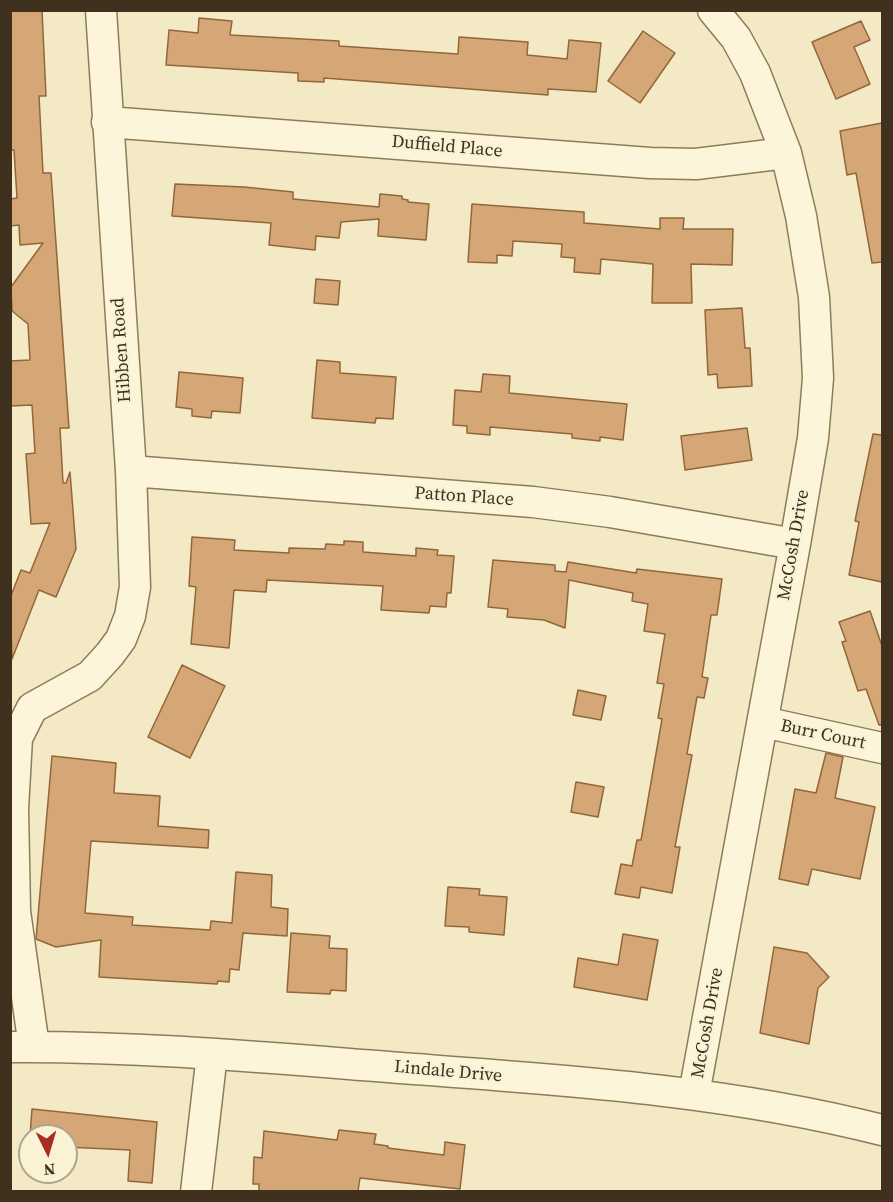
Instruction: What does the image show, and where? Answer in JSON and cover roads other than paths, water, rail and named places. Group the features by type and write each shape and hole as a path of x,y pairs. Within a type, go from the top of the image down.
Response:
{"street":[{"name":"Hibben Road","path":"12,809 17,738 32,708 90,676 121,639 130,616 135,588 131,471 106,122 101,10"},
{"name":"McCosh Drive","path":"694,1094 795,544 813,438 818,378 814,297 801,216 786,153 755,73 736,38 713,10"},
{"name":"Duffield Place","path":"106,122 650,163 696,164 786,153"},
{"name":"Patton Place","path":"131,471 533,502 610,512 795,544"},
{"name":"Burr Court","path":"763,722 882,748"},
{"path":"12,809 22,1047"},
{"name":"Lindale Drive","path":"22,1047 212,1054 694,1094 882,1130"},
{"path":"196,1191 212,1054"}]}
